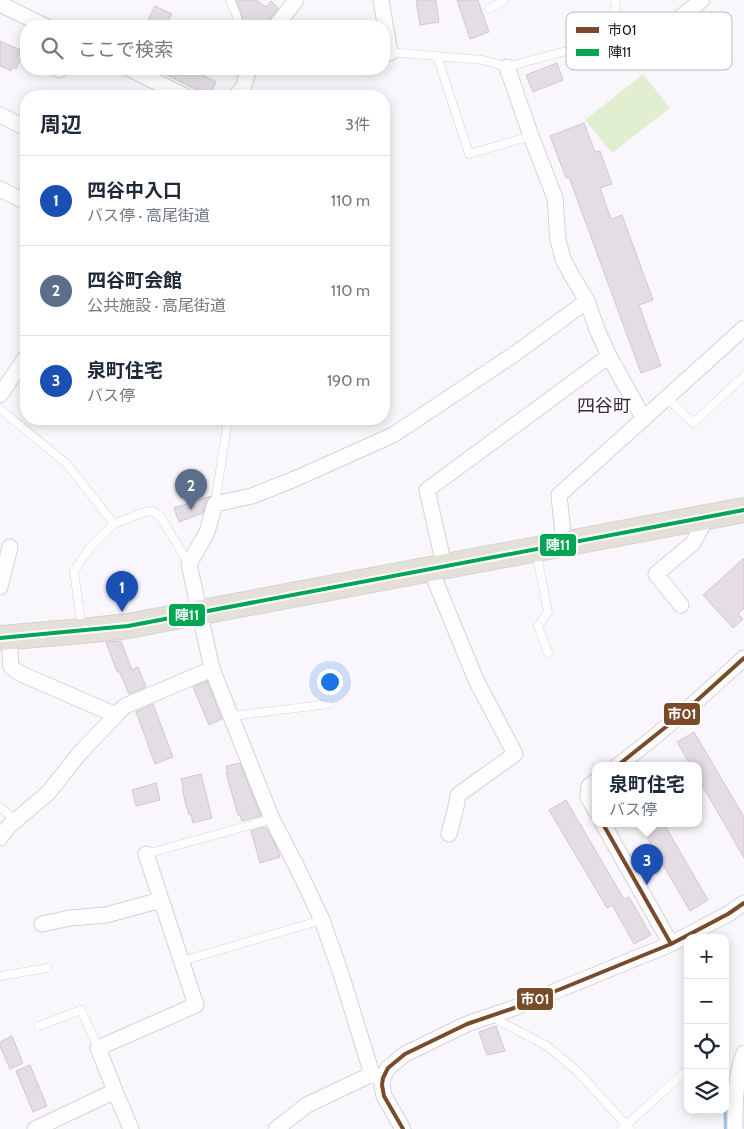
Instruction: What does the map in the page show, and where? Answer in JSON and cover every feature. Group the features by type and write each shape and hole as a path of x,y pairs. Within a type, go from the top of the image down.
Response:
{"main road":[{"path":"4,638 128,626 744,510"}],"street":[{"path":"280,20 296,0"},
{"path":"381,0 383,20"},
{"path":"685,12 702,0"},
{"path":"0,4 33,20"},
{"path":"508,68 555,198 558,240 563,259 587,301 609,356 644,419"},
{"path":"142,75 173,90"},
{"path":"242,90 247,75"},
{"path":"0,115 20,125"},
{"path":"0,189 20,199"},
{"path":"400,1128 384,1096 382,1085 361,1040 322,920 272,819 212,669 189,564 207,532 215,504 252,496 392,436 516,354 587,301"},
{"path":"564,544 559,495 744,328"},
{"path":"449,834 458,795 515,754 476,680 437,567 427,490 609,356"},
{"path":"0,395 20,366"},
{"path":"681,605 656,574 693,543 707,516"},
{"path":"0,586 10,547"},
{"path":"4,638 11,667 19,673 116,714"},
{"path":"623,762 640,750 688,709 744,658"},
{"path":"0,838 15,820 48,793 79,754 125,706 212,669"},
{"path":"592,784 589,786 588,797 592,804"},
{"path":"605,827 671,944"},
{"path":"131,1129 98,1048 196,1005 146,854"},
{"path":"42,924 70,918 106,915 161,900"},
{"path":"276,1129 307,1105 378,1076 405,1054 467,1024 514,1008 671,944 728,914 744,903"},
{"path":"735,1129 735,1100 740,1085 740,1064 744,1053"},
{"path":"35,1129 115,1092"}],"lane":[{"path":"230,0 238,20"},
{"path":"490,9 504,0"},
{"path":"614,12 616,8 615,0"},
{"path":"390,52 483,60 508,68 566,51"},
{"path":"437,56 469,154 531,136"},
{"path":"667,398 693,423 744,376"},
{"path":"0,409 68,464 114,524"},
{"path":"215,504 227,425"},
{"path":"82,631 74,571 92,545 114,524 141,513 152,511 160,516 189,564"},
{"path":"535,549 548,612 538,626 548,653"},
{"path":"231,716 329,704"},
{"path":"0,807 15,820"},
{"path":"146,854 272,819"},
{"path":"182,961 322,920"},
{"path":"0,976 47,968"},
{"path":"39,1026 81,1010 98,1048"},
{"path":"490,1016 547,1046 577,1071 626,1128 684,1073"}],"green space":[{"path":"643,74 670,108 612,153 585,120"}],"building":[{"path":"236,0 256,0 266,7 271,1 278,8 269,20 243,20"},
{"path":"416,0 436,0 439,22 420,25"},
{"path":"457,0 478,0 489,32 470,39"},
{"path":"155,6 172,14 168,20 148,20"},
{"path":"0,41 20,50 20,60 16,69 13,67 11,71 0,66"},
{"path":"557,63 563,80 533,92 526,75"},
{"path":"167,75 203,75 216,82 212,90 197,90"},
{"path":"584,123 595,152 600,151 612,184 600,188 611,219 622,215 653,300 639,305 661,366 641,373 569,177 566,178 550,136"},
{"path":"211,496 206,501 203,513 179,522 174,508"},
{"path":"744,558 744,608 738,614 743,619 733,628 703,595"},
{"path":"121,641 132,670 138,667 146,687 129,694 119,671 117,672 106,642"},
{"path":"207,681 222,719 209,725 193,687"},
{"path":"153,704 173,757 155,764 136,712"},
{"path":"694,732 744,817 744,858 702,785 702,762 689,762 677,742"},
{"path":"240,763 261,816 242,821 240,815 238,815 226,773 228,773 226,766"},
{"path":"201,774 212,818 193,823 185,801 181,779"},
{"path":"156,783 160,800 136,806 132,790"},
{"path":"566,800 624,899 629,897 651,935 634,944 612,905 607,908 549,810"},
{"path":"264,827 267,829 280,857 260,863 251,831"},
{"path":"641,827 666,827 708,900 690,911"},
{"path":"496,1026 505,1051 487,1055 479,1032"},
{"path":"12,1036 23,1063 10,1069 0,1042"},
{"path":"30,1065 47,1106 33,1112 16,1071"}],"waterway":[{"path":"725,1114 726,1129"}],"transit line":[{"name":"陣11","path":"0,638 128,626 744,510"},
{"name":"市01","path":"622,762 682,714 744,658"},
{"name":"市01","path":"605,827 671,944"},
{"name":"市01","path":"403,1129 384,1096 382,1085 388,1068 405,1054 467,1024 514,1008 671,944 728,914 744,903"}],"place":[{"name":"四谷町会館","path":"191,510"},
{"name":"四谷中入口","path":"122,612"},
{"name":"泉町住宅","path":"647,885"}],"district":[{"name":"四谷町","path":"604,406"}]}
